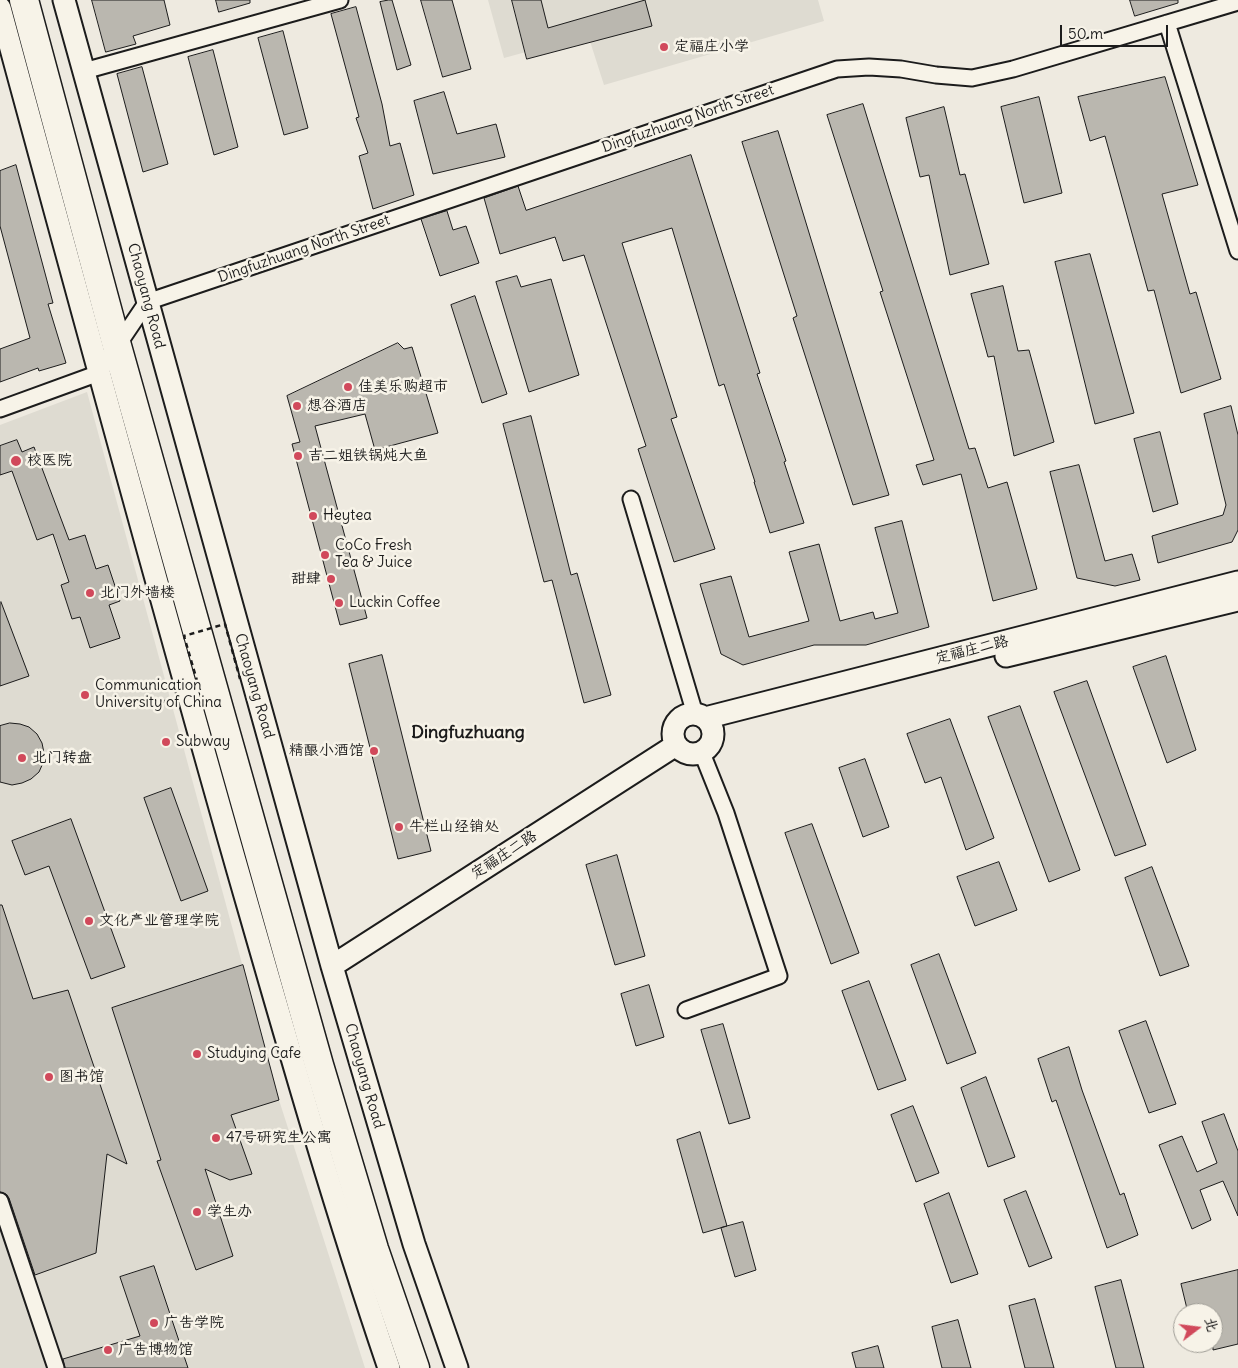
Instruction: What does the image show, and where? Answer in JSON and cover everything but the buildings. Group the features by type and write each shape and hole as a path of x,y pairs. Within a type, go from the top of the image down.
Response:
{"highway":[{"name":"Chaoyang Road","path":"24,0 226,683 328,1042 388,1244 431,1368"},
{"name":"Chaoyang Road","path":"41,0 124,336 319,1065 374,1249 415,1368"}],"street":[{"name":"Chaoyang Road","path":"64,0 332,966 414,1244 457,1368"},
{"path":"84,72 340,0"},
{"name":"Dingfuzhuang North Street","path":"147,302 837,69 901,69 936,75 972,78 1013,69 1238,2"},
{"path":"0,8 187,695 322,1163 353,1263 389,1368"},
{"path":"1167,23 1238,251"},
{"path":"0,410 99,373 147,302"},
{"path":"631,498 704,720 713,736 711,744 702,752 694,754 686,753 676,745"},
{"name":"定福庄二路","path":"704,720 1238,582"},
{"name":"定福庄二路","path":"332,966 676,745 673,734 676,723 684,716 704,720 1238,600"},
{"path":"686,1010 779,976 726,813 702,752"},
{"path":"0,1201 56,1368"}],"path":[{"path":"200,691 184,636 225,624 240,679"}],"shaded area":[{"name":"定福庄小学","path":"488,0 818,0 824,21 604,85 588,35 504,58"},
{"name":"Communication University of China","path":"87,392 279,1100 365,1368 0,1368 0,425"}],"place":[{"name":"定福庄小学","path":"664,47"},
{"name":"佳美乐购超市","path":"348,387"},
{"name":"想谷酒店","path":"297,406"},
{"name":"吉二姐铁锅炖大鱼","path":"298,456"},
{"name":"校医院","path":"16,461"},
{"name":"Heytea","path":"313,516"},
{"name":"CoCo Fresh Tea & Juice","path":"325,555"},
{"name":"甜肆","path":"331,579"},
{"name":"北门外墙楼","path":"90,593"},
{"name":"Luckin Coffee","path":"339,603"},
{"name":"Communication University of China","path":"85,695"},
{"name":"Subway","path":"166,742"},
{"name":"精酿小酒馆","path":"374,751"},
{"name":"北门转盘","path":"22,758"},
{"name":"牛栏山经销处","path":"399,827"},
{"name":"文化产业管理学院","path":"89,921"},
{"name":"Studying Cafe","path":"197,1054"},
{"name":"图书馆","path":"49,1077"},
{"name":"47号研究生公寓","path":"216,1138"},
{"name":"学生办","path":"197,1212"},
{"name":"广告学院","path":"154,1323"},
{"name":"广告博物馆","path":"108,1350"}],"district":[{"name":"Dingfuzhuang","path":"468,733"}]}
